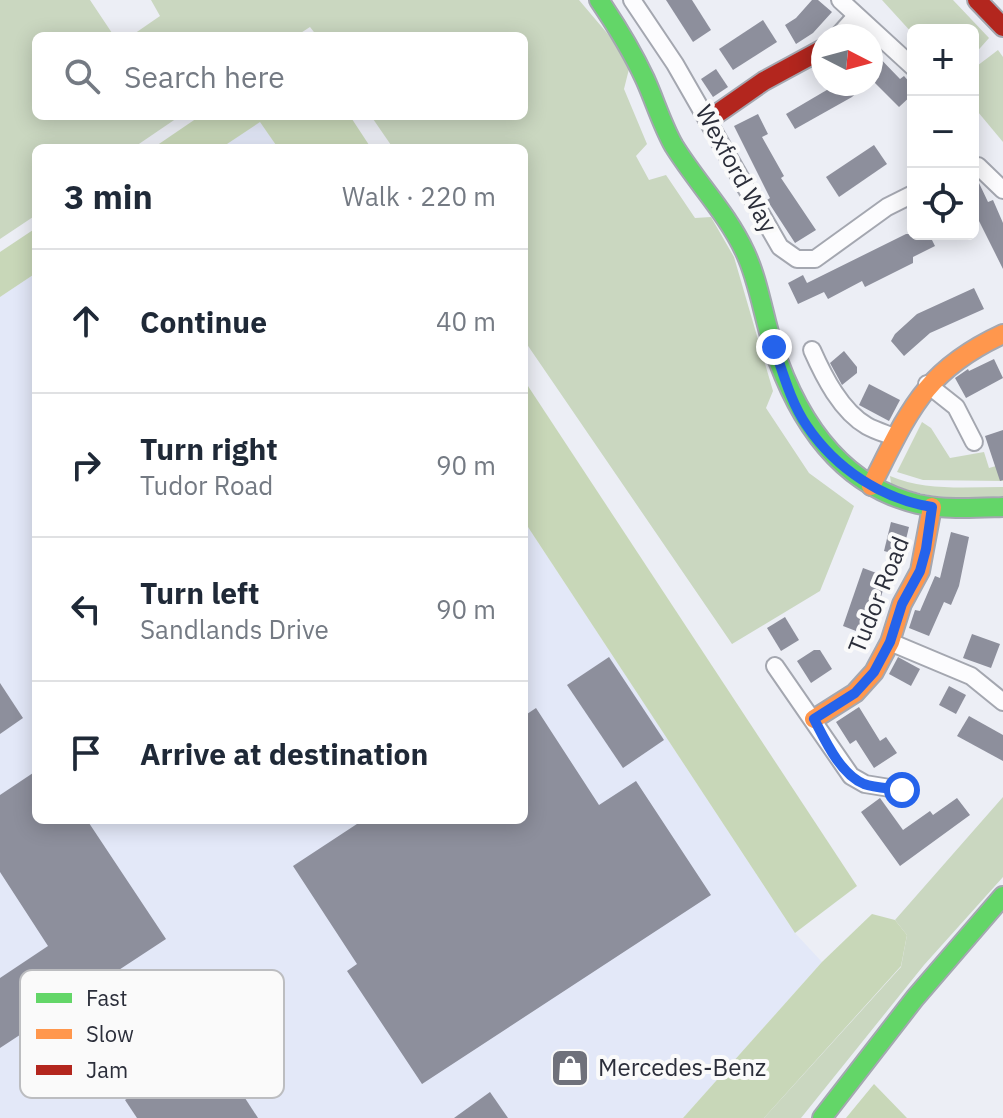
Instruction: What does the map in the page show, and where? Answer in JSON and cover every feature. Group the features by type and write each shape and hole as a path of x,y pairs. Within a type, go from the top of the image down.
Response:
{"street":[{"path":"599,0 625,36 676,148 702,181 746,255 774,347 805,425 847,470 896,499 962,510 1003,507"},
{"name":"Wexford Way","path":"632,0 708,120 780,247 797,259 815,259 887,207 907,197"},
{"path":"840,0 907,62"},
{"path":"977,0 1003,27"},
{"path":"849,24 856,16"},
{"path":"708,120 764,81 811,56"},
{"path":"979,167 1003,190"},
{"path":"871,486 927,384 955,357 1003,334"},
{"path":"812,350 823,375 848,408 866,425 896,438"},
{"path":"927,384 956,407 974,442"},
{"name":"Tudor Road","path":"814,719 855,693 874,672 890,642 902,604 920,571 932,507"},
{"path":"890,642 971,676 1003,702"},
{"path":"775,666 851,776 865,784 902,790"},
{"path":"822,1118 915,998 1003,896"}],"shaded area":[{"path":"260,121 275,144 227,144"},
{"path":"32,276 32,824 528,824 528,527 795,933 822,962 683,1118 0,1118 0,297"}],"green space":[{"path":"0,0 90,0 111,32 32,32 32,120 174,120 139,144 32,144 32,218 0,239"},
{"path":"151,0 579,0 618,46 629,69 624,89 647,144 636,156 649,180 666,175 695,218 711,217 734,257 773,391 766,408 809,473 854,506 820,591 732,644 528,346 528,144 390,144 374,120 528,120 528,32 314,32 310,27 302,32 137,32 160,16"},
{"path":"882,0 953,0 976,24 907,24 907,27"},
{"path":"979,27 989,38 979,49"},
{"path":"998,50 1003,57 1003,142 979,113 979,64"},
{"path":"194,120 353,120 368,144 275,144 260,122 227,144 159,144"},
{"path":"32,231 32,276 0,297 0,252"},
{"path":"528,386 857,886 795,933 528,527"},
{"path":"922,422 931,428 950,458 984,452 989,468 1003,464 1003,481 923,480 897,472"},
{"path":"890,476 931,486 1003,487 1003,496 933,496 891,484"},
{"path":"1003,797 1003,877 924,965 801,1118 764,1118 901,967 907,935 895,920"},
{"path":"872,914 895,920 907,935 901,966 764,1118 683,1118 822,962"},
{"path":"874,1084 907,1118 846,1118"}],"building":[{"path":"666,0 692,0 711,30 693,42"},
{"path":"812,0 818,0 832,12 821,24 811,24 811,34 796,44 785,25"},
{"path":"763,20 777,42 733,70 719,49"},
{"path":"883,61 900,79 904,76 907,79 907,100 899,107 883,91"},
{"path":"716,69 728,87 713,97 701,79"},
{"path":"817,96 853,96 795,129 786,114"},
{"path":"758,114 768,134 762,137 784,176 781,178 816,230 795,243 767,200 770,198 734,126"},
{"path":"874,145 887,164 839,197 826,177"},
{"path":"979,183 988,202 993,200 1003,223 1003,269 979,221"},
{"path":"906,234 907,240 932,240 935,246 913,257 913,263 865,287 862,281 828,299 824,292 798,304 788,283 803,275 807,283"},
{"path":"974,288 984,309 930,333 904,356 891,341 917,314"},
{"path":"844,351 857,367 857,373 842,385 830,363"},
{"path":"994,359 1003,378 966,398 955,378"},
{"path":"869,384 900,400 889,421 859,405"},
{"path":"1003,430 1003,480 1000,481 985,436"},
{"path":"891,522 909,527 902,556 884,551"},
{"path":"951,532 969,537 959,586 951,605 944,602 929,636 909,628 915,610 920,611 935,576 940,578"},
{"path":"863,568 887,577 869,636 843,626"},
{"path":"785,617 799,640 781,651 767,628"},
{"path":"972,634 1000,644 991,668 963,658"},
{"path":"814,650 820,650 832,669 811,683 797,661"},
{"path":"609,657 664,740 623,768 567,685"},
{"path":"898,657 920,669 911,686 889,674"},
{"path":"0,683 23,718 0,734"},
{"path":"949,686 966,695 956,714 939,705"},
{"path":"859,707 880,741 886,737 897,753 874,768 856,740 850,744 836,722"},
{"path":"536,708 599,805 636,781 711,895 422,1084 347,971 357,964 293,866 357,824 528,824 528,713"},
{"path":"969,716 1003,735 1003,761 957,736"},
{"path":"32,774 32,824 90,824 166,939 119,970 20,970 20,1035 0,1048 0,978 48,946 0,872 0,795"},
{"path":"880,798 903,830 930,811 933,815 957,798 970,815 900,866 861,812"},
{"path":"490,1092 508,1118 454,1118"},
{"path":"245,1098 258,1118 137,1118 125,1100"}],"traffic: fast":[{"path":"599,0 640,69 674,146 730,224 745,252 783,373 795,399 825,445 865,482 890,495 939,507 1003,507"},
{"path":"822,1118 915,998 1003,896"}],"traffic: slow":[{"path":"871,486 896,436 921,396 954,363 1003,334"},
{"path":"814,719 855,693 874,672 890,642 902,604 920,571 932,507"}],"traffic: jam":[{"path":"977,0 1003,27"},
{"path":"708,120 764,81 811,56"}],"place":[{"name":"Mercedes-Benz","path":"570,1068"}],"route":[{"path":"774,347 805,425 826,450 847,470 871,486 896,499 932,507 920,571 902,604 890,642 874,672 855,693 814,719 851,776 865,784 902,790"}]}
